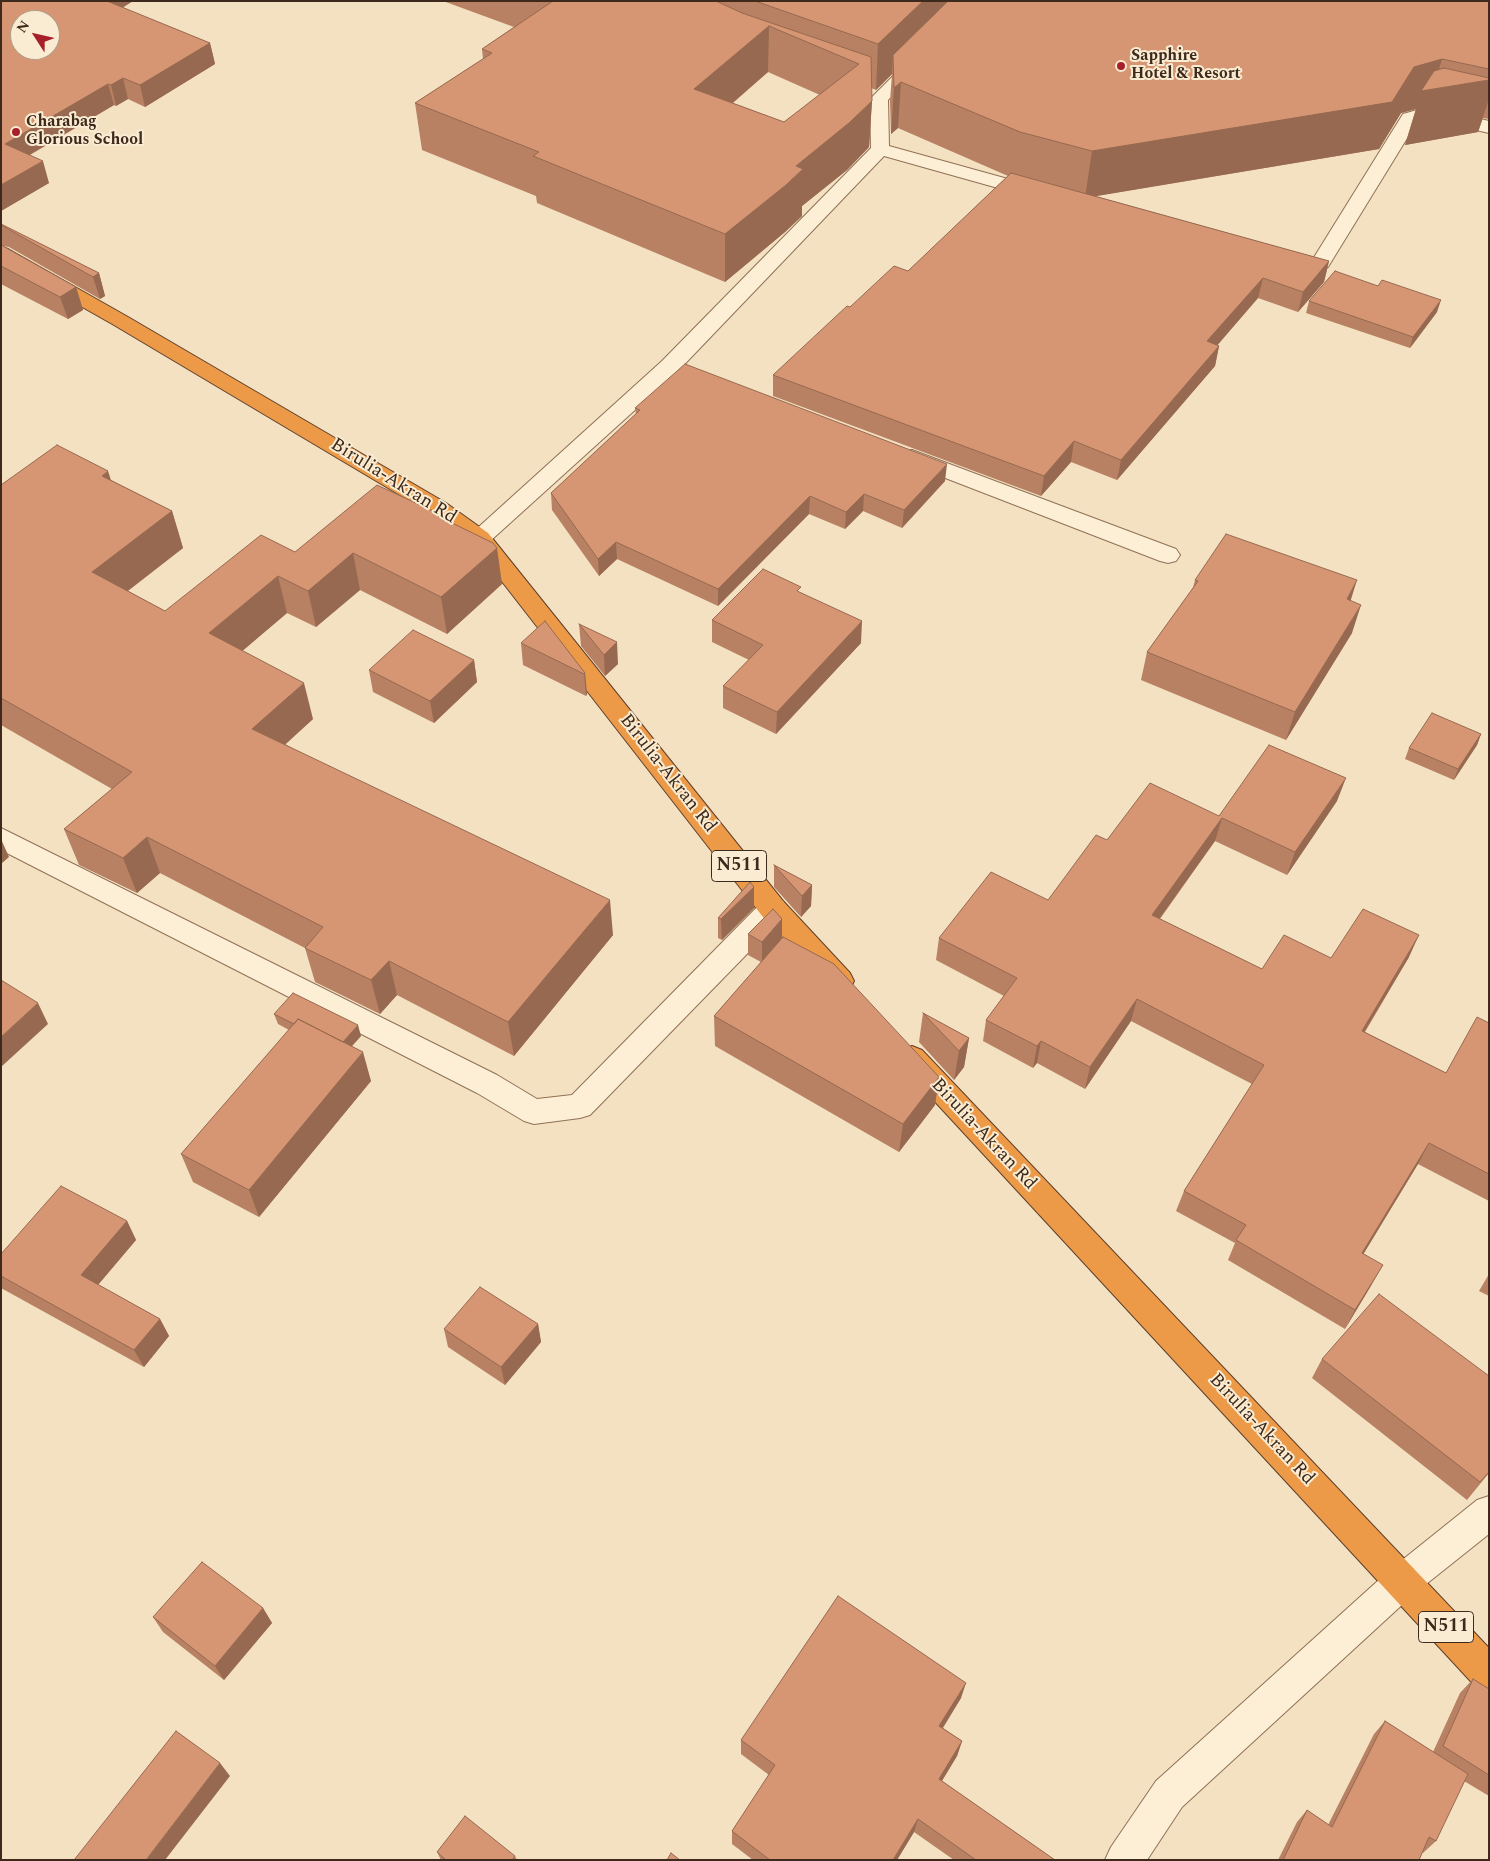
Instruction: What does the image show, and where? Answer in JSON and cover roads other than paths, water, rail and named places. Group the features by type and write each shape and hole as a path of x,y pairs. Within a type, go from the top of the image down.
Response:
{"highway":[{"name":"Birulia-Akran Rd","path":"1,253 121,320 430,502 480,538 774,909 854,996"},
{"name":"Birulia-Akran Rd","path":"894,1039 1489,1674"}],"street":[{"path":"880,149 870,96 932,47"},
{"path":"1273,259 1314,268 1321,262 1410,118 1428,113 1489,127"},
{"path":"880,149 1057,198"},
{"path":"480,538 679,369 880,149"},
{"path":"891,450 1168,555"},
{"path":"1,838 487,1084 534,1112 580,1106 774,909"},
{"path":"1124,1860 1169,1794 1403,1581 1489,1512"}],"place":[{"name":"Sapphire Hotel & Resort","path":"1121,66"},
{"name":"Charabag Glorious School","path":"16,132"}]}
